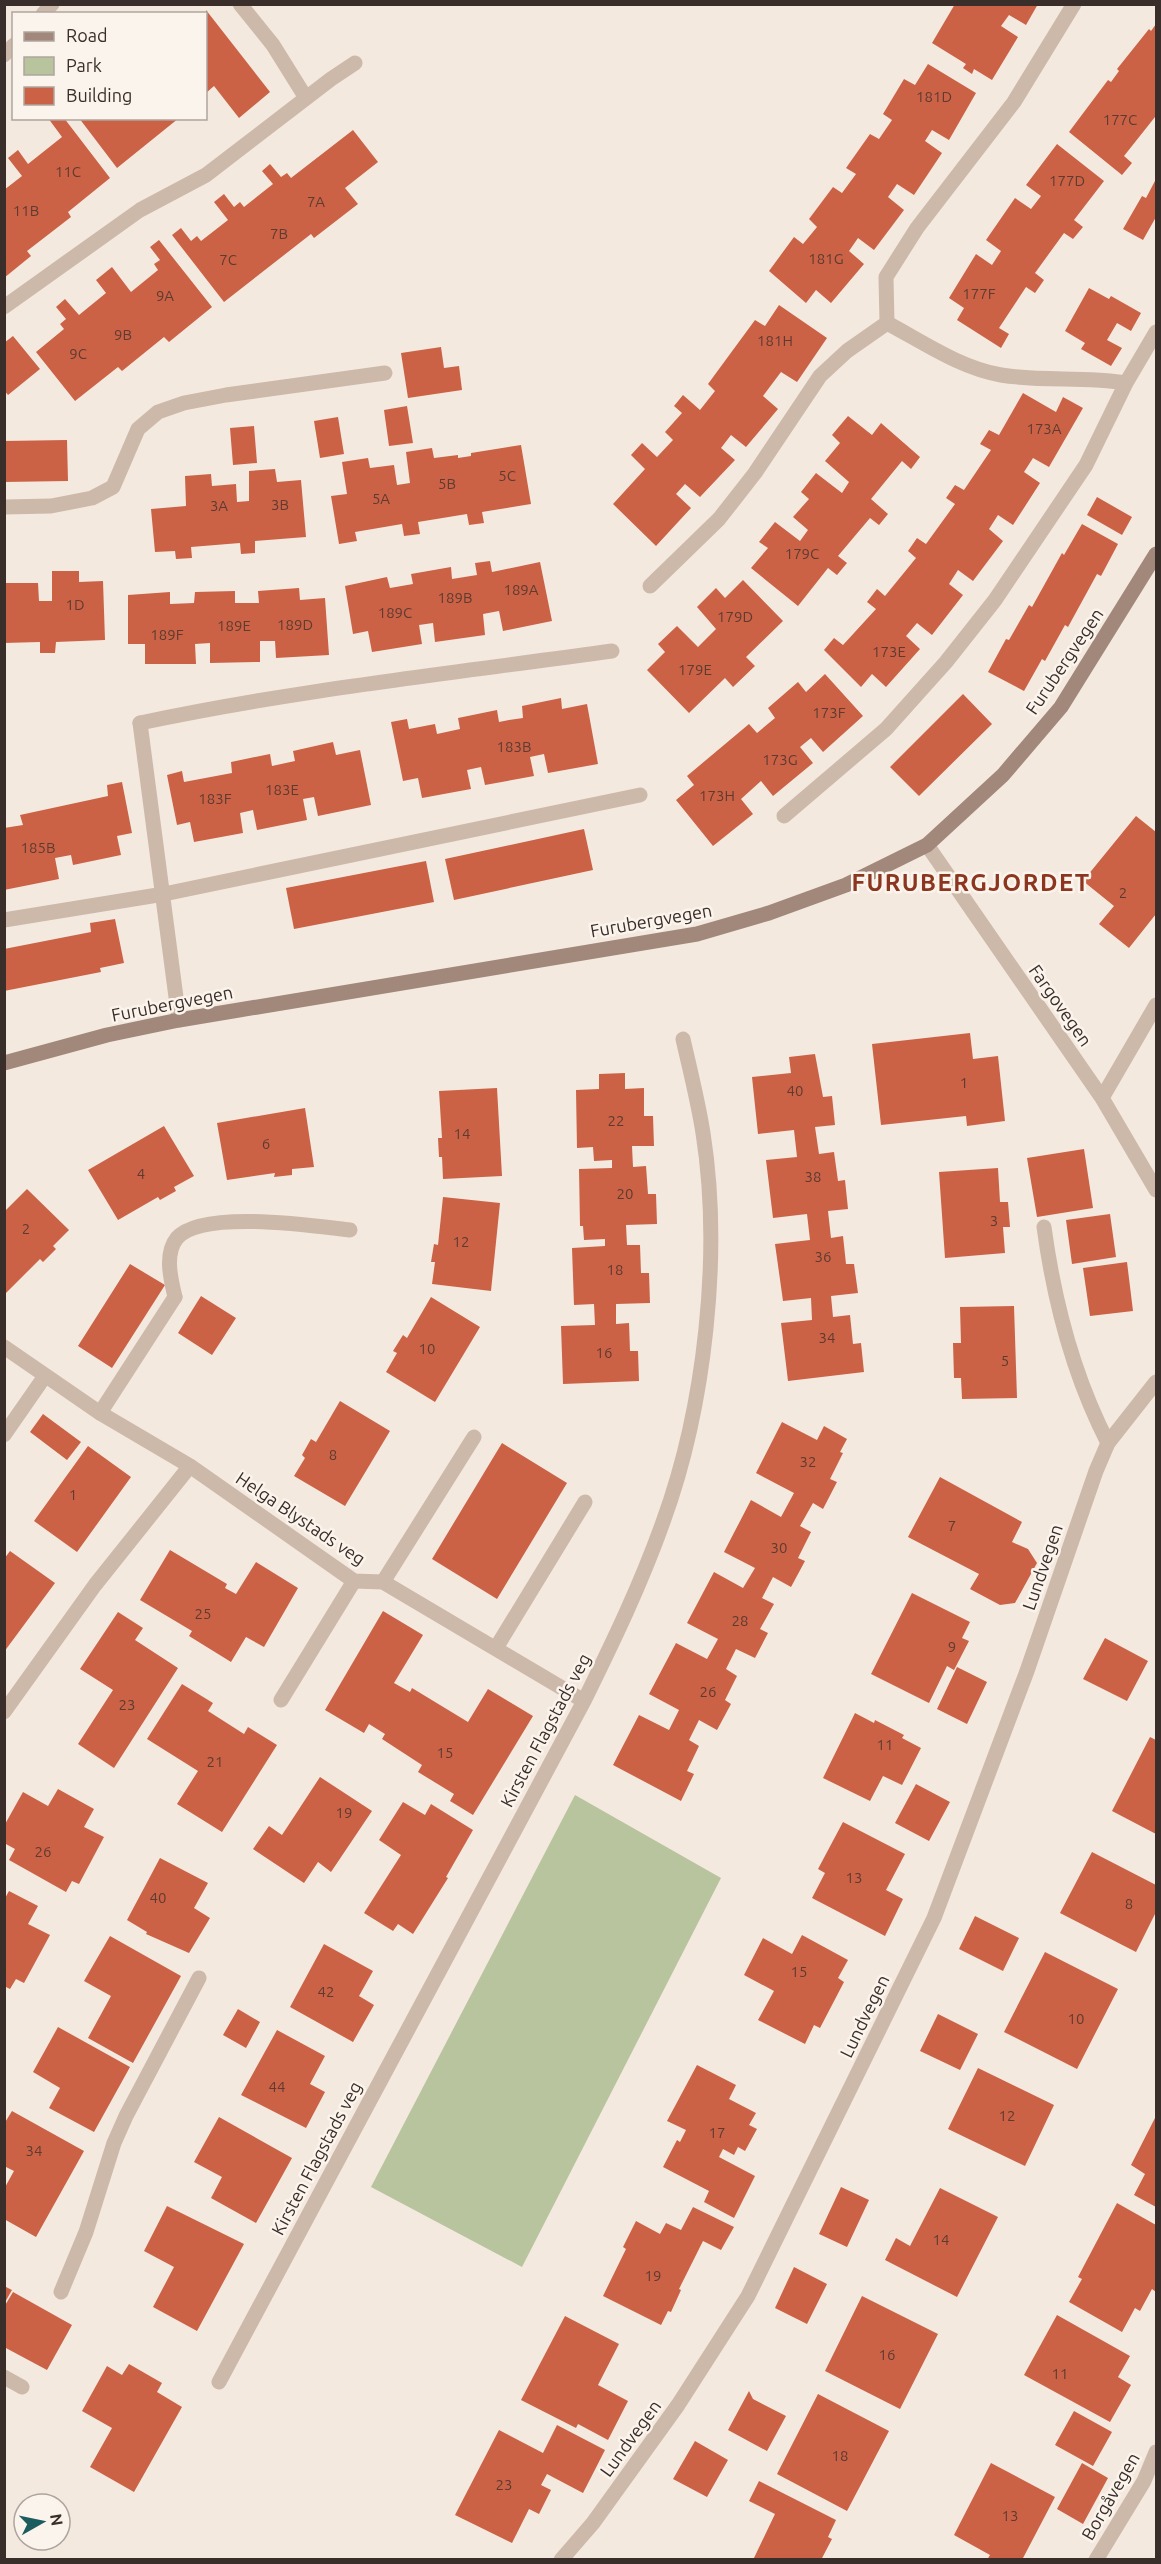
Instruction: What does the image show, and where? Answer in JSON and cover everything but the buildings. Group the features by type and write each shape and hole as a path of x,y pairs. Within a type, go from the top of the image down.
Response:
{"main road":[{"name":"Furubergvegen","path":"4,1063 107,1035 179,1020 697,934 769,913 846,885 927,845 1003,775 1061,707 1156,554"}],"street":[{"path":"240,4 273,45 306,98"},
{"path":"887,323 886,277 917,228 1014,102 1074,4"},
{"path":"4,307 140,210 206,175 355,63"},
{"path":"887,323 963,363 1000,375 1053,379 1102,379 1126,383"},
{"path":"650,586 719,519 755,473 820,376 847,351 887,323"},
{"path":"784,816 886,729 946,662 995,600 1086,465 1126,383 1154,343"},
{"path":"4,507 51,506 92,498 113,487 138,429 158,412 184,403 226,395 385,373"},
{"path":"179,1020 140,723 192,712 361,685 612,651"},
{"path":"4,920 164,894 640,795"},
{"name":"Fargovegen","path":"927,845 1102,1098 1156,1190"},
{"path":"1102,1098 1156,1005"},
{"name":"Kirsten Flagstads veg","path":"219,2382 584,1701 631,1606 664,1520 697,1404 707,1311 711,1218 703,1133 683,1039"},
{"path":"100,1413 175,1297 170,1258 177,1238 196,1227 231,1222 274,1222 350,1230"},
{"path":"1044,1227 1051,1280 1062,1324 1093,1413 1108,1443"},
{"name":"Helga Blystads veg","path":"4,1347 100,1413 190,1466 354,1581 383,1582 584,1701"},
{"path":"4,1435 45,1376"},
{"name":"Lundvegen","path":"561,2559 593,2523 678,2405 748,2296 934,1918 1027,1671 1096,1471 1108,1443 1156,1382"},
{"path":"383,1582 474,1437"},
{"path":"4,1712 95,1585 190,1466"},
{"path":"496,1648 585,1502"},
{"path":"281,1700 354,1581"},
{"path":"61,2292 86,2232 114,2143 199,1978"},
{"path":"4,2377 22,2387"},
{"name":"Borgåvegen","path":"1096,2559 1144,2481 1156,2452"}],"green space":[{"path":"575,1795 721,1878 522,2267 371,2187"}],"district":[{"name":"FURUBERGJORDET","path":"971,882"}]}
